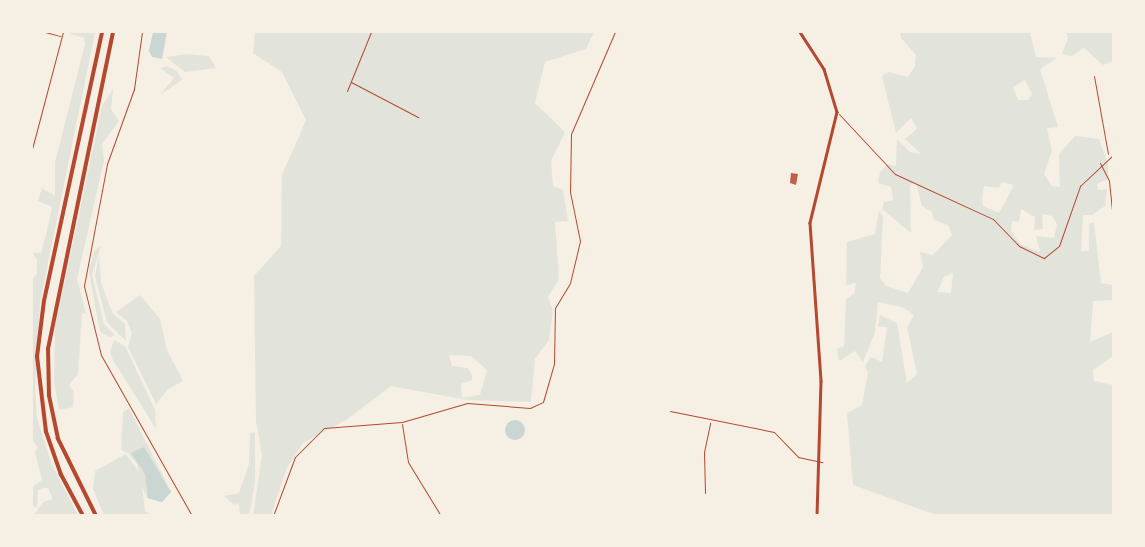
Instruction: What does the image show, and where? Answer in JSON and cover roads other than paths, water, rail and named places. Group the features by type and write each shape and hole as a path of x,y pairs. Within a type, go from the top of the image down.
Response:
{"highway":[{"path":"83,516 61,475 46,432 37,357 44,301 102,32"},
{"path":"96,516 58,439 47,358 54,304 113,33"}],"main road":[{"path":"800,32 824,69 837,112 810,223 820,365 821,462 817,516"}],"street":[{"path":"46,32 62,36"},
{"path":"32,149 63,32"},
{"path":"142,32 134,89 107,164 84,286 101,355 192,516"},
{"path":"347,91 371,32"},
{"path":"273,516 289,467 317,432 333,426 402,422 467,404 530,408 546,397 555,356 555,311 570,283 580,241 570,192 571,134 615,32"},
{"path":"859,32 871,32"},
{"path":"1094,76 1108,156"},
{"path":"351,82 418,117"},
{"path":"837,112 895,174 993,219 1019,246 1044,258 1059,246 1075,197 1100,163 1114,154"},
{"path":"1100,163 1109,181 1114,229"},
{"path":"670,411 781,435 793,453 821,462"},
{"path":"705,493 704,452 711,420"},
{"path":"402,422 408,462 441,516"}]}
